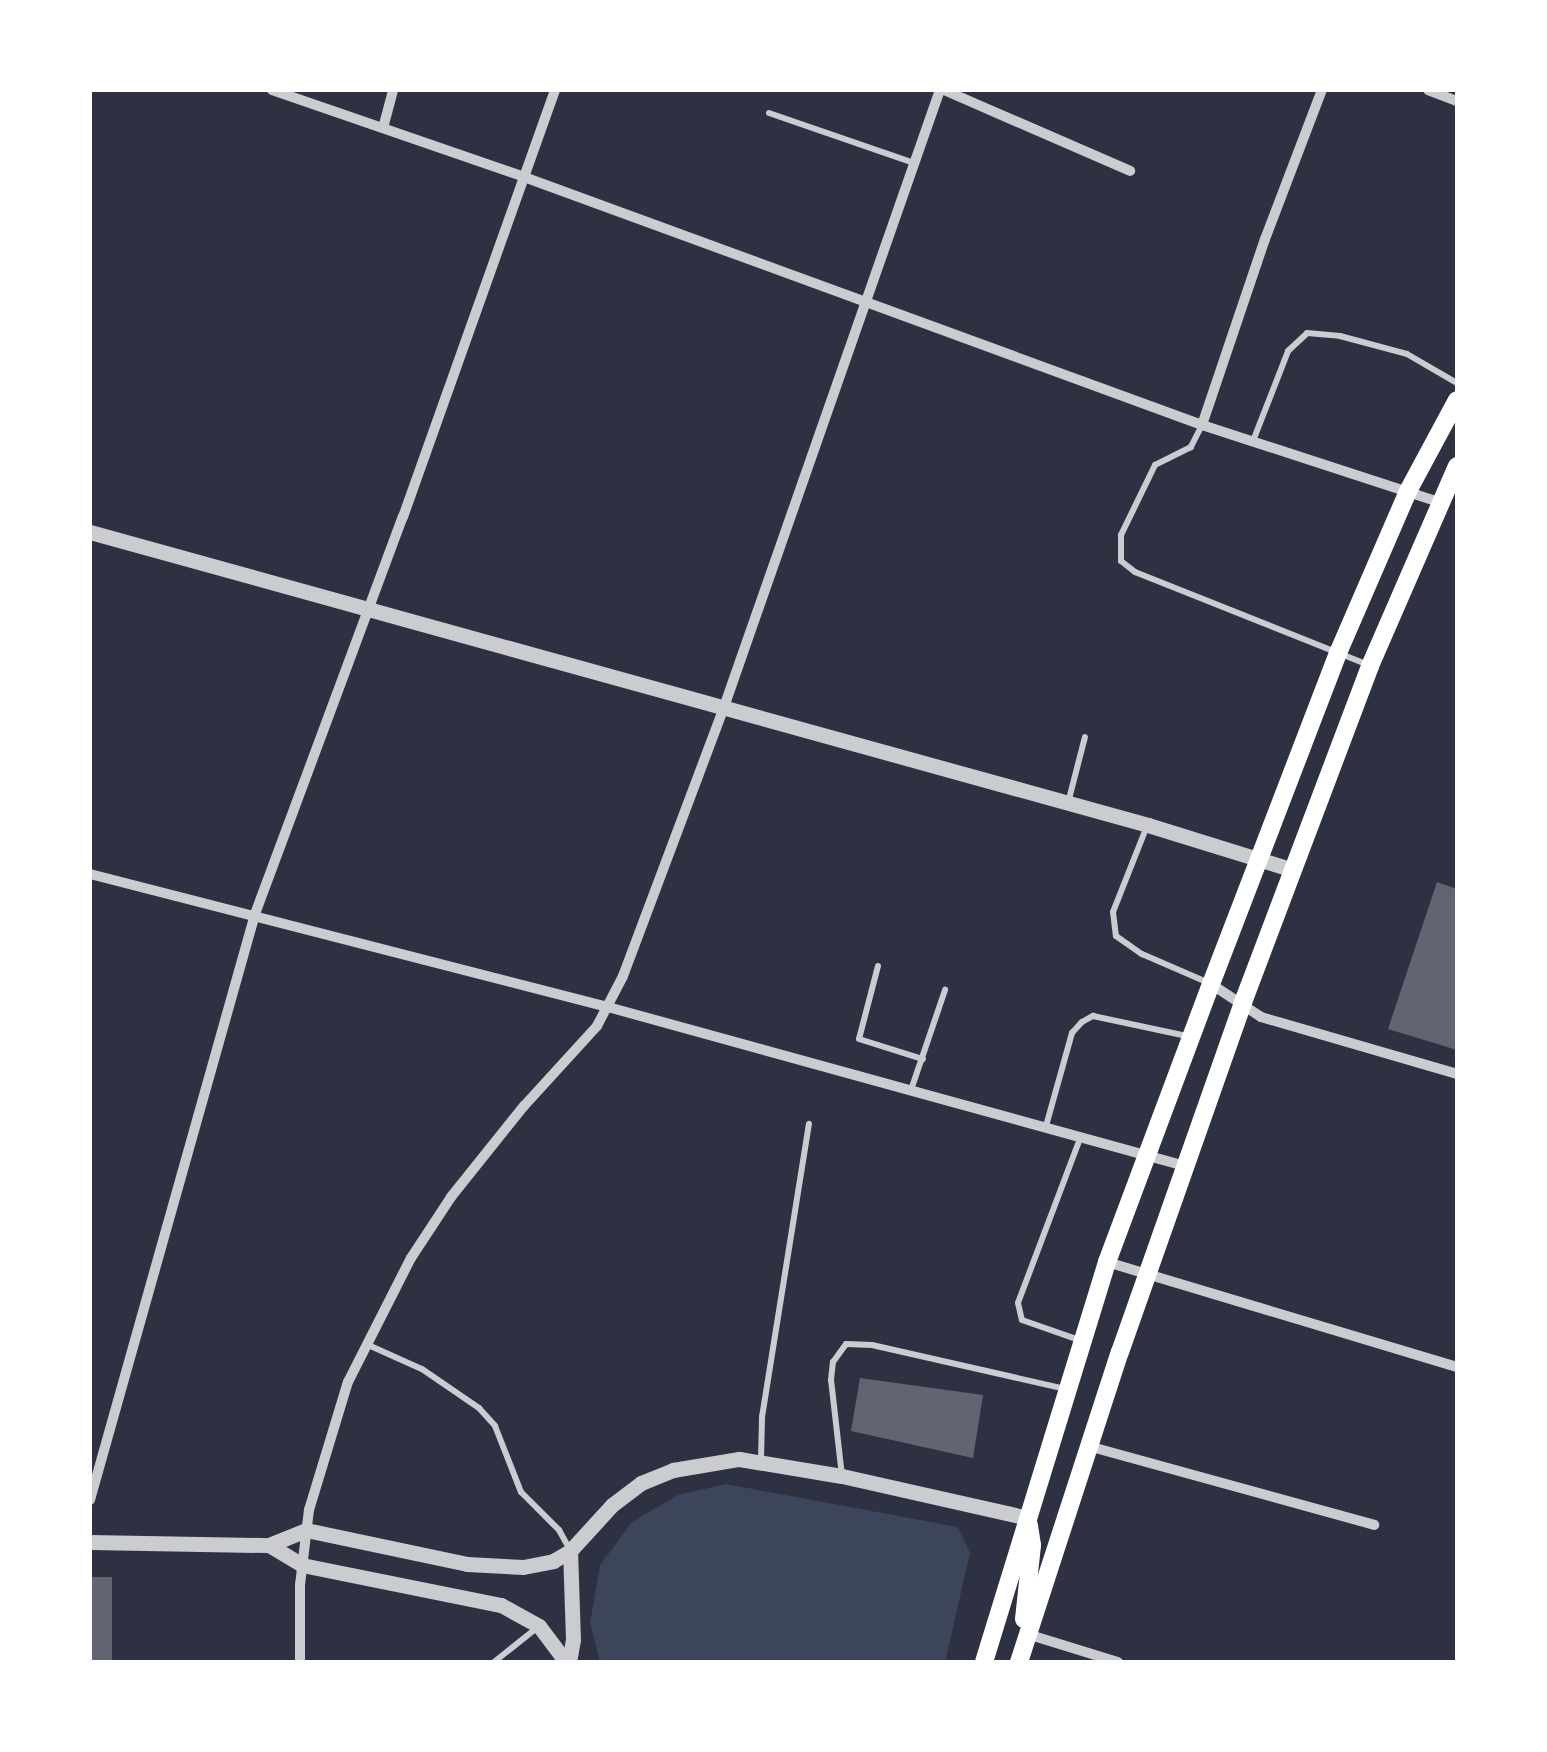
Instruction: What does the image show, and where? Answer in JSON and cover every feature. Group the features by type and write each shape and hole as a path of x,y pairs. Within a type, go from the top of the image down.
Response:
{"main road":[{"path":"984,1662 1107,1262 1211,984 1338,653 1408,491 1457,400"},
{"path":"1020,1662 1146,1274 1242,1006 1370,666 1457,466"},
{"path":"1026,1634 1024,1611 1032,1545 1028,1518"}],"street":[{"path":"272,90 524,177 1202,425 1440,502"},
{"path":"382,128 393,90"},
{"path":"90,1500 255,914 555,90"},
{"path":"300,1662 306,1530 328,1443 365,1344 411,1258 452,1197 608,1008 639,938 724,707 942,90 1130,171"},
{"path":"1202,425 1265,239 1322,90"},
{"path":"1428,90 1457,101"},
{"path":"90,532 1148,825 1293,870"},
{"path":"90,874 608,1008 1185,1166"},
{"path":"1211,984 1261,1017 1457,1074"},
{"path":"1107,1262 1457,1367"},
{"path":"1088,1446 1374,1524"},
{"path":"90,1542 269,1545 306,1530 493,1567 539,1564 570,1551 612,1505 641,1483 714,1460 761,1460 1028,1518"},
{"path":"269,1545 302,1565 501,1606 539,1626 567,1662"},
{"path":"567,1662 573,1640 570,1551"},
{"path":"1026,1634 1118,1662"}],"lane":[{"path":"769,114 915,163"},
{"path":"1254,441 1288,351 1306,333 1340,336 1407,354 1457,383"},
{"path":"1202,425 1191,447 1155,465 1121,535 1121,560 1135,572 1370,666"},
{"path":"1068,803 1085,737"},
{"path":"1148,825 1113,912 1116,936 1142,954 1211,984"},
{"path":"878,966 860,1039 923,1059"},
{"path":"911,1090 945,990"},
{"path":"1046,1126 1072,1033 1094,1016 1193,1038"},
{"path":"761,1460 762,1417 809,1124"},
{"path":"1081,1136 1018,1302 1022,1320 1083,1342"},
{"path":"365,1344 454,1387 479,1408 495,1426 522,1492 559,1530 570,1551"},
{"path":"842,1476 832,1380 833,1362 846,1344 872,1345 1068,1389"},
{"path":"494,1662 539,1626"}],"shaded area":[{"path":"726,1484 958,1527 970,1553 945,1662 600,1662 590,1623 600,1565 632,1522 678,1495"}],"building":[{"path":"1437,882 1457,889 1457,1050 1388,1029"},
{"path":"860,1378 983,1395 973,1458 851,1431"},
{"path":"90,1577 112,1577 112,1662 90,1662"}]}
